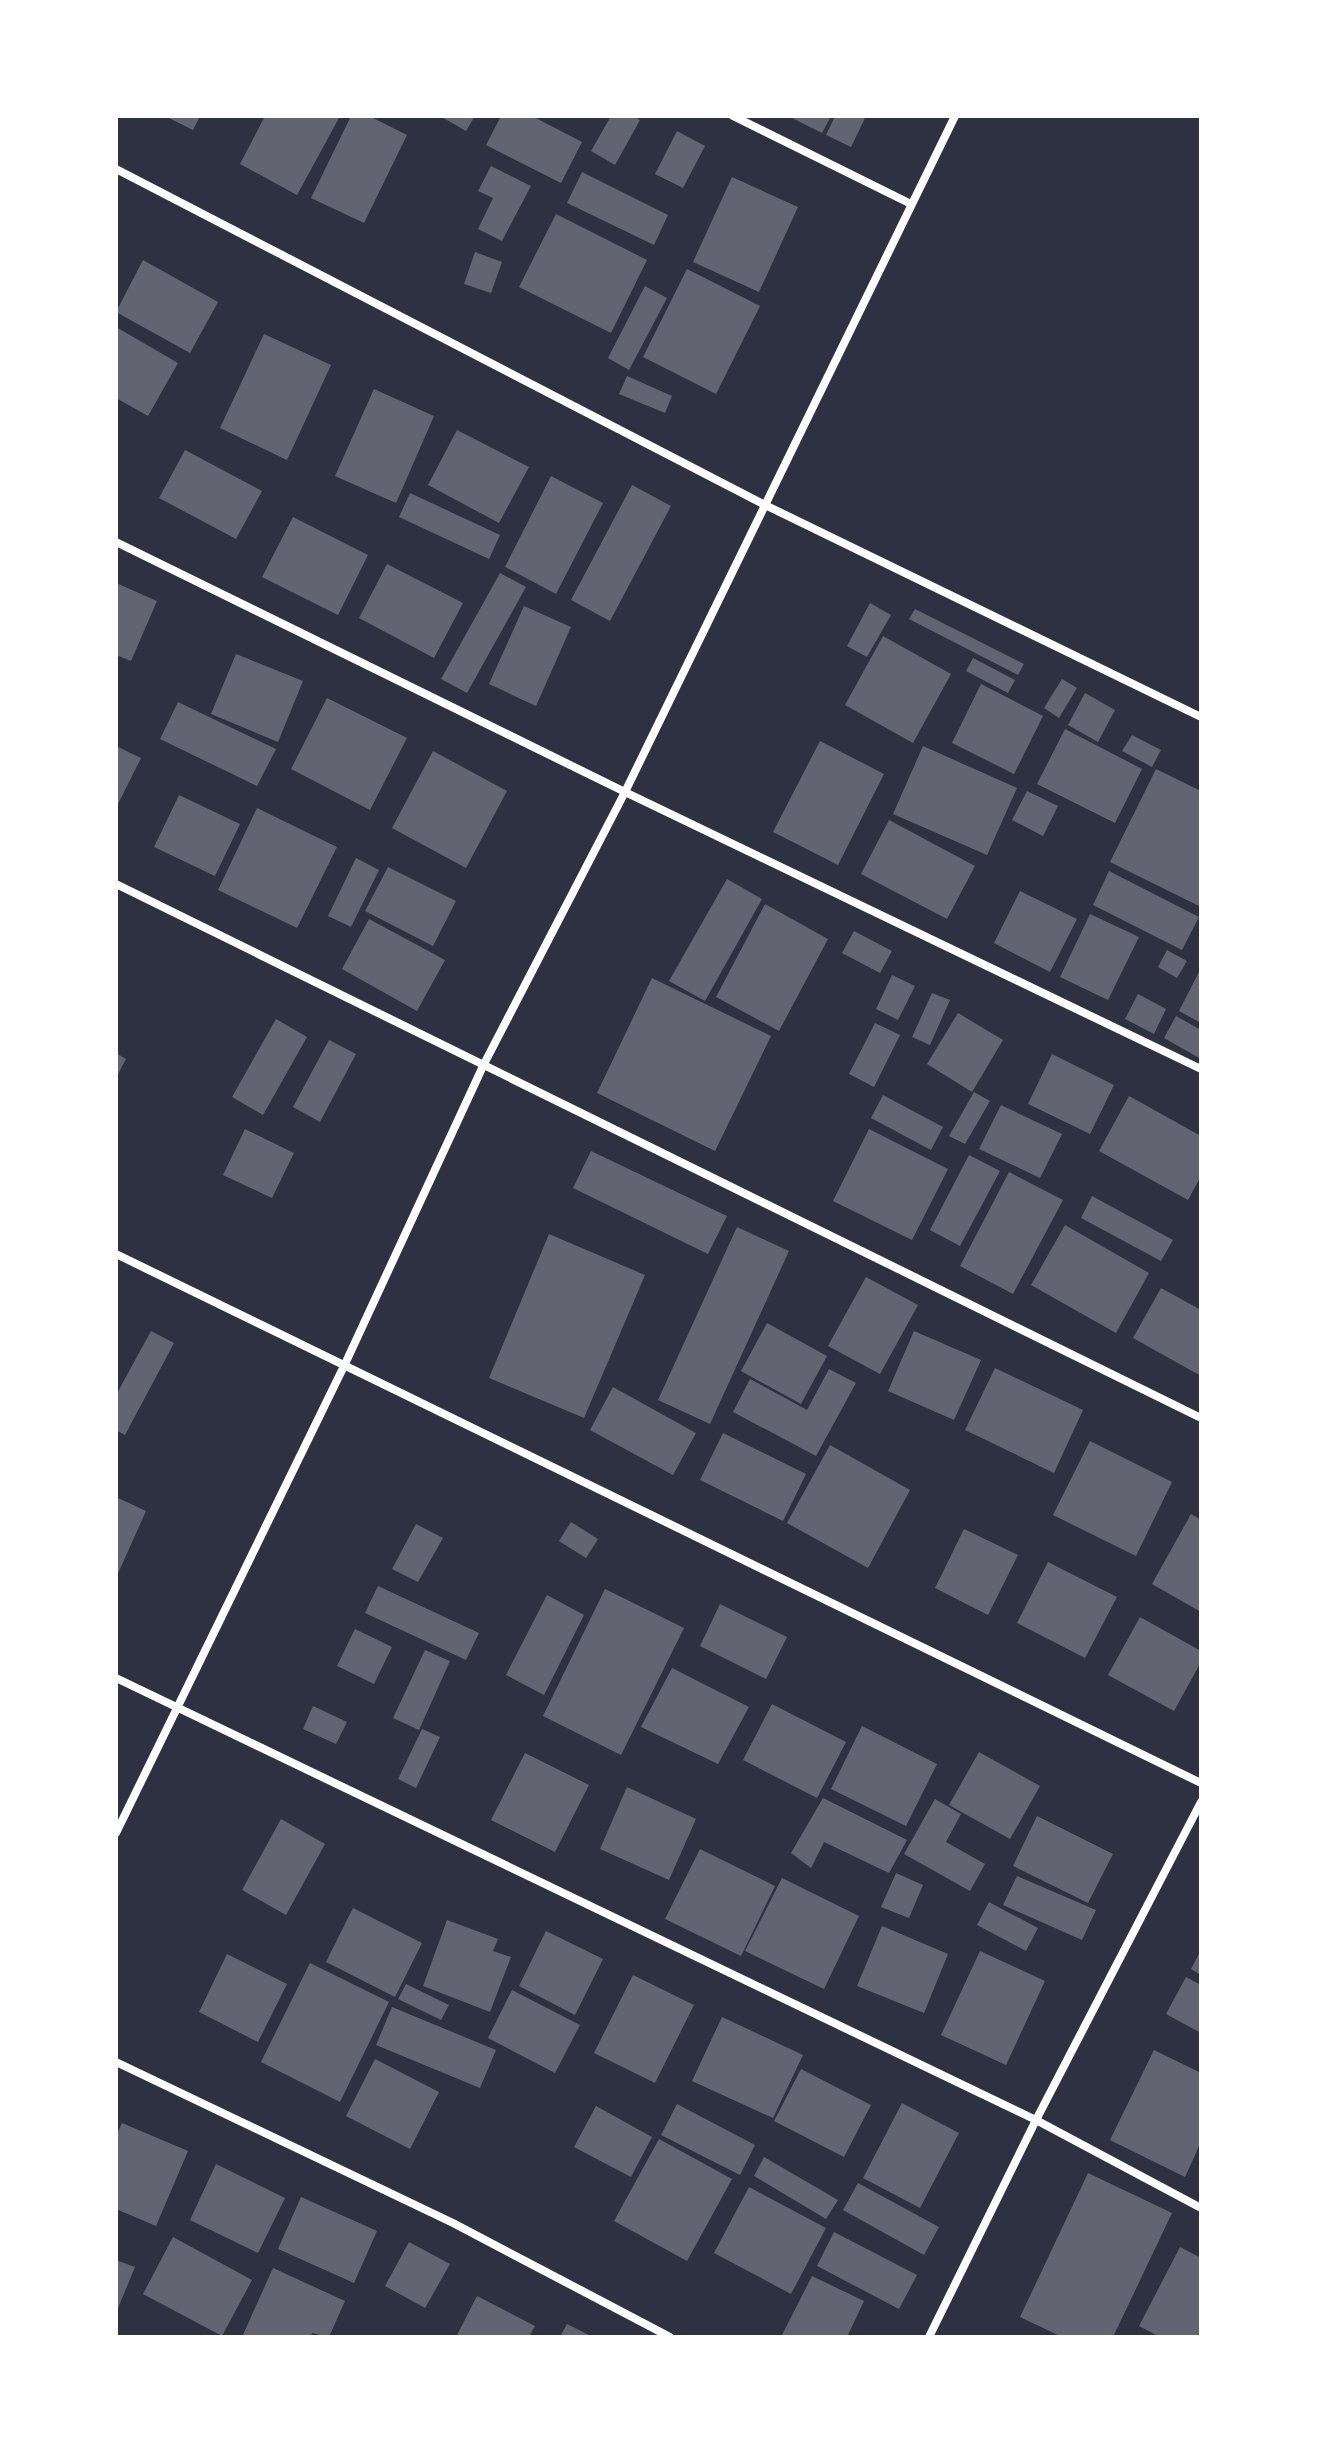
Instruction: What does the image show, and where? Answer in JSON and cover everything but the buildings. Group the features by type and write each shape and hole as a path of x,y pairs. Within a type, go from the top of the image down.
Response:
{"street":[{"path":"733,116 911,204"},
{"path":"116,1833 345,1364 484,1064 625,792 955,116"},
{"path":"116,169 765,505 1201,717"},
{"path":"116,542 625,792 1201,1069"},
{"path":"116,884 1201,1418"},
{"path":"116,1254 1201,1783"},
{"path":"116,1678 1036,2120 1201,2208"},
{"path":"929,2337 1036,2120 1201,1802"},
{"path":"116,2062 453,2223 670,2337"}]}
